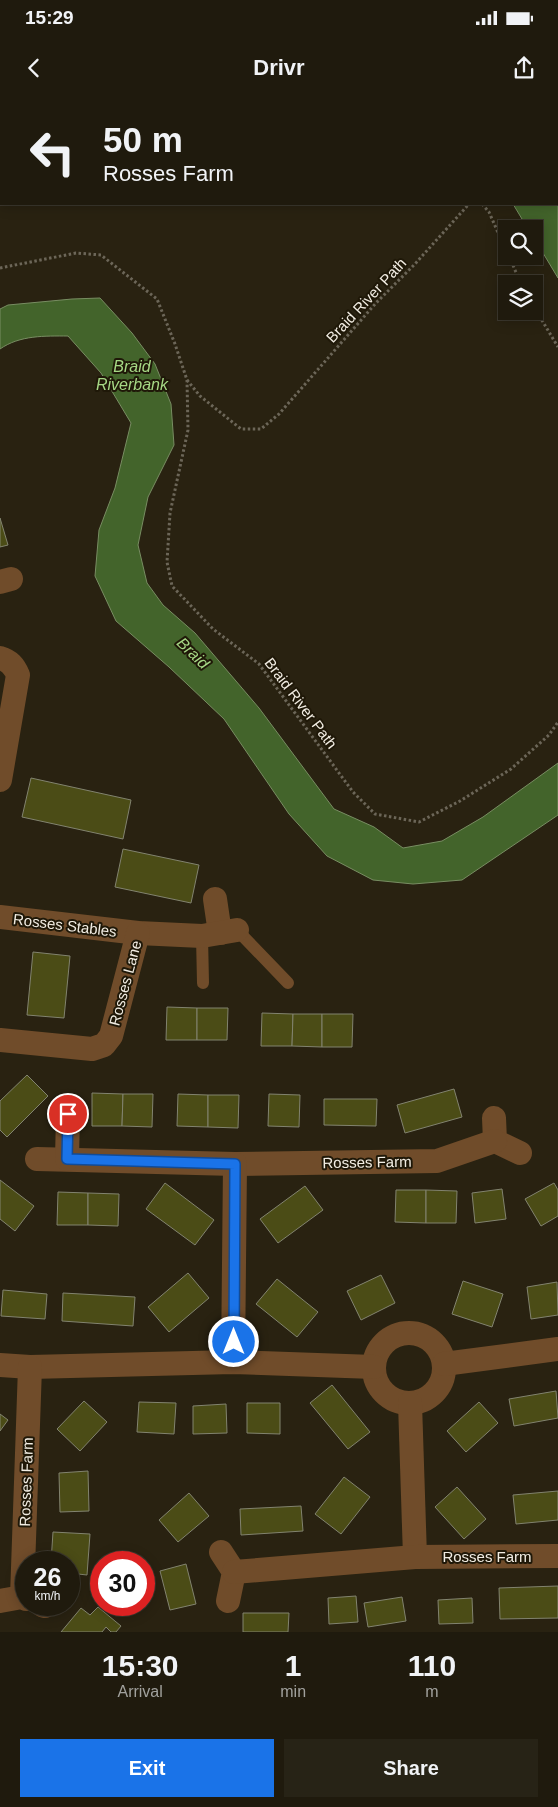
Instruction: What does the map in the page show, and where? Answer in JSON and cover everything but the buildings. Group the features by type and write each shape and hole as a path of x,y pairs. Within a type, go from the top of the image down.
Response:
{"street":[{"path":"0,658 7,660 14,667 18,675 0,780"},
{"path":"215,899 220,933"},
{"name":"Rosses Stables","path":"0,917 138,933 220,933"},
{"name":"Rosses Lane","path":"0,1040 92,1049 104,1045 111,1036 138,933"},
{"path":"67,1159 68,1114"},
{"path":"494,1118 495,1141 520,1153"},
{"name":"Rosses Farm","path":"37,1159 235,1164 437,1161 495,1141"},
{"path":"233,1362 235,1164"},
{"path":"414,1333 425,1336 434,1343 441,1353 444,1364 441,1383 435,1391 428,1398 410,1403 398,1401 389,1396 381,1388 376,1378 374,1367 376,1356 382,1346 391,1338 402,1334 414,1333"},
{"path":"444,1364 558,1349"},
{"path":"0,1365 30,1368 233,1362 374,1367"},
{"name":"Rosses Farm","path":"28,1551 30,1368"},
{"path":"410,1403 415,1557"},
{"path":"222,1552 234,1572 228,1601"},
{"name":"Rosses Farm","path":"234,1572 415,1557 558,1556"}],"lane":[{"path":"203,983 220,933 288,983"}],"path":[{"name":"Braid River Path","path":"187,380 200,396 241,430 261,428 279,414 376,303 414,265 467,205"},
{"path":"483,205 489,212 498,233"},
{"name":"Braid River Path","path":"0,268 76,252 101,256 156,299 175,344 187,380 188,430 170,513 167,562 172,586 213,629 259,664 353,792 375,814 419,822 460,801 511,769 549,736 558,722"},
{"path":"542,320 558,347"}],"water":[{"path":"514,205 558,205 558,278 543,253 543,220 523,220"},
{"name":"Braid Riverbank","path":"100,298 132,333 155,364 171,404 174,445 148,497 138,545 147,583 163,605 195,633 259,708 334,809 374,827 403,848 442,841 483,817 558,763 558,815 462,880 413,884 373,880 327,856 289,814 224,719 169,667 116,621 95,576 99,530 115,488 131,423 101,373 68,336 42,336 24,339 8,344 0,349 0,309 8,305"}],"route":[{"path":"68,1114 67,1159 235,1164 234,1342"}],"water label":[{"name":"Braid","path":"193,653"}]}
